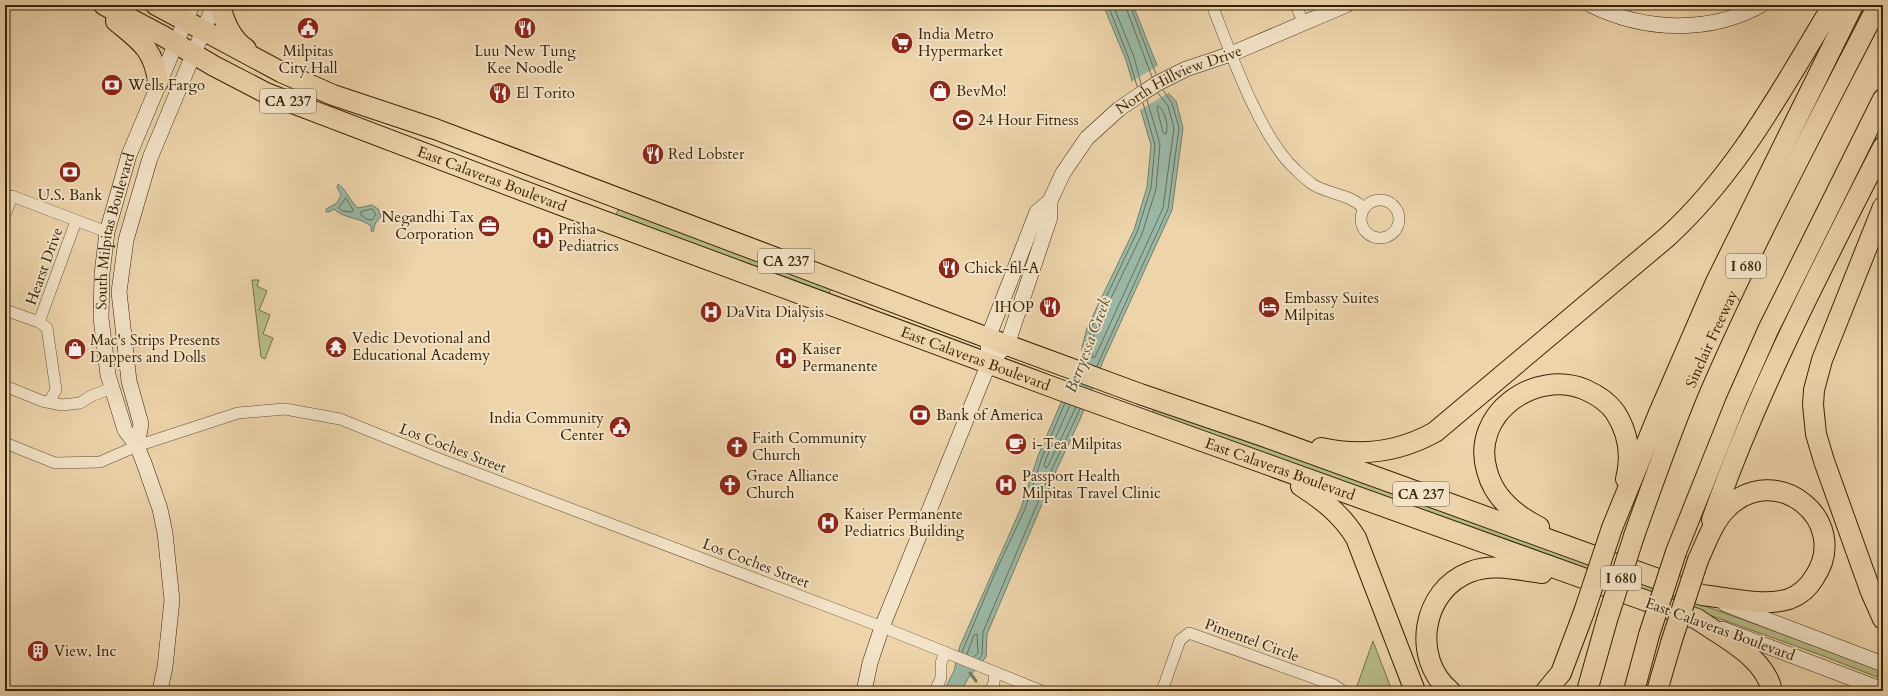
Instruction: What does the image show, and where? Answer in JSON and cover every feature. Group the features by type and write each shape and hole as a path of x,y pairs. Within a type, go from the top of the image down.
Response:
{"highway":[{"path":"95,5 147,47 156,67 158,82"},
{"name":"East Calaveras Boulevard","path":"104,5 266,93 581,213 1090,401 1697,620"},
{"name":"East Calaveras Boulevard","path":"156,5 189,13 204,32 281,72 333,95 435,129 1099,379 1263,436 1702,595"},
{"path":"220,5 229,30 240,45 281,72"},
{"path":"1263,436 1333,451 1351,452 1389,450 1420,440 1448,421 1666,238 1699,206 1743,151 1833,5"},
{"path":"1612,528 1659,412 1716,282 1853,5"},
{"name":"Sinclair Freeway","path":"1587,691 1613,622 1691,384 1754,249 1878,5"},
{"name":"I 680","path":"1640,538 1730,327 1883,21"},
{"name":"I 680","path":"1634,691 1649,635 1676,552 1707,470 1768,330 1883,99"},
{"path":"1657,691 1698,560 1739,450 1799,314 1883,147"},
{"path":"1883,207 1822,360 1814,390 1813,405 1816,434 1824,461 1871,592 1883,619"},
{"path":"1546,691 1561,673 1584,612 1612,528 1626,476 1628,453 1625,431 1612,409 1592,393 1581,388 1562,385 1543,386 1530,389 1510,401 1499,413 1491,427 1485,448 1486,470 1497,492 1514,512 1527,521 1595,557"},
{"path":"1272,467 1327,503 1348,525 1363,554 1415,691"},
{"path":"1698,560 1718,518 1726,509 1745,495 1756,491 1779,491 1792,495 1804,503 1813,513 1821,526 1824,539 1823,557 1817,574 1801,594 1790,599 1775,602 1762,602 1702,595"},
{"path":"1450,691 1438,679 1432,668 1425,640 1426,629 1432,610 1441,593 1450,584 1459,577 1470,572 1493,568 1507,568 1588,580"},
{"path":"1566,691 1584,612"},
{"path":"1697,620 1755,660 1767,676 1772,691"},
{"name":"I 680","path":"1599,691 1613,622"},
{"path":"1664,691 1671,643"}],"main road":[{"name":"South Milpitas Boulevard","path":"137,446 141,424 129,381 119,292 124,251 150,158 214,5"},
{"name":"North Hillview Drive","path":"989,363 988,338 1037,212 1050,201 1063,173 1087,138 1124,106 1158,83 1346,5"},
{"path":"1591,5 1607,13 1636,21 1667,26 1698,26 1731,20 1762,5"},
{"name":"South Milpitas Boulevard","path":"160,691 166,667 172,600 165,534 160,508 137,446 125,430 108,374 102,318 102,274 107,232 129,155 158,82 189,13"},
{"name":"North Hillview Drive","path":"989,363 1007,345 1050,217 1050,201"},
{"path":"864,691 870,663 882,627 989,363"},
{"name":"East Calaveras Boulevard","path":"1702,595 1883,664"},
{"name":"East Calaveras Boulevard","path":"1697,620 1883,690"}],"street":[{"path":"1212,5 1231,54 1260,119 1279,150 1294,168 1313,184 1354,199 1364,209"},
{"path":"1296,5 1303,22"},
{"name":"Hearst Drive","path":"5,215 12,196 107,232"},
{"name":"Hearst Drive","path":"39,322 76,221"},
{"path":"5,310 39,322 47,328 56,390 49,402"},
{"path":"5,386 49,402 62,405 80,404 91,396 112,388"},
{"name":"Los Coches Street","path":"5,443 55,463 100,462 137,446 238,412 285,409 340,419 442,460 882,627 1042,691"},
{"name":"Pimentel Circle","path":"1162,691 1180,640 1189,633 1334,685 1343,691"},
{"path":"936,691 941,678 941,663 947,653"},
{"path":"990,691 994,683 993,671"}],"green space":[{"path":"619,208 831,288 829,295 616,215"},
{"path":"252,280 259,280 257,286 267,291 259,310 270,315 263,334 273,338 265,359 261,357"},
{"path":"1154,408 1769,629 1879,670 1877,677 1818,654 1152,415"},
{"path":"1373,641 1392,691 1360,691 1357,686"}],"water":[{"name":"Berryessa Creek","path":"1103,5 1133,5 1168,93 1176,101 1183,128 1172,210 1103,361 1081,417 1056,471 987,634 986,657 969,677 961,691 944,691 954,671 960,646 1021,508 1038,456 1082,354 1082,347 1087,328 1134,230 1147,187 1151,145 1126,60"},
{"path":"338,184 358,208 372,205 378,209 381,216 375,224 373,232 371,231 371,226 367,223 342,215 334,209 326,212 326,209 337,203 341,195 337,187"}],"pier":[{"path":"1159,65 1170,92 1140,110 1129,83"}],"waterway":[{"path":"970,673 976,681"}],"place":[{"name":"Milpitas City Hall","path":"308,28"},
{"name":"Luu New Tung Kee Noodle","path":"525,28"},
{"name":"India Metro Hypermarket","path":"902,43"},
{"name":"Wells Fargo","path":"112,85"},
{"name":"BevMo!","path":"940,91"},
{"name":"El Torito","path":"500,93"},
{"name":"24 Hour Fitness","path":"963,120"},
{"name":"Red Lobster","path":"653,154"},
{"name":"U.S. Bank","path":"70,172"},
{"name":"Negandhi Tax Corporation","path":"489,226"},
{"name":"Prisha Pediatrics","path":"543,238"},
{"name":"Chick-fil-A","path":"949,268"},
{"name":"IHOP","path":"1050,307"},
{"name":"Embassy Suites Milpitas","path":"1269,307"},
{"name":"DaVita Dialysis","path":"711,312"},
{"name":"Vedic Devotional and Educational Academy","path":"336,347"},
{"name":"Mac's Strips Presents Dappers and Dolls","path":"75,349"},
{"name":"Kaiser Permanente","path":"786,358"},
{"name":"Bank of America","path":"920,415"},
{"name":"India Community Center","path":"620,427"},
{"name":"i-Tea Milpitas","path":"1016,444"},
{"name":"Faith Community Church","path":"737,447"},
{"name":"Grace Alliance Church","path":"730,485"},
{"name":"Passport Health Milpitas Travel Clinic","path":"1006,485"},
{"name":"Kaiser Permanente Pediatrics Building","path":"828,523"},
{"name":"View, Inc","path":"38,651"}]}
